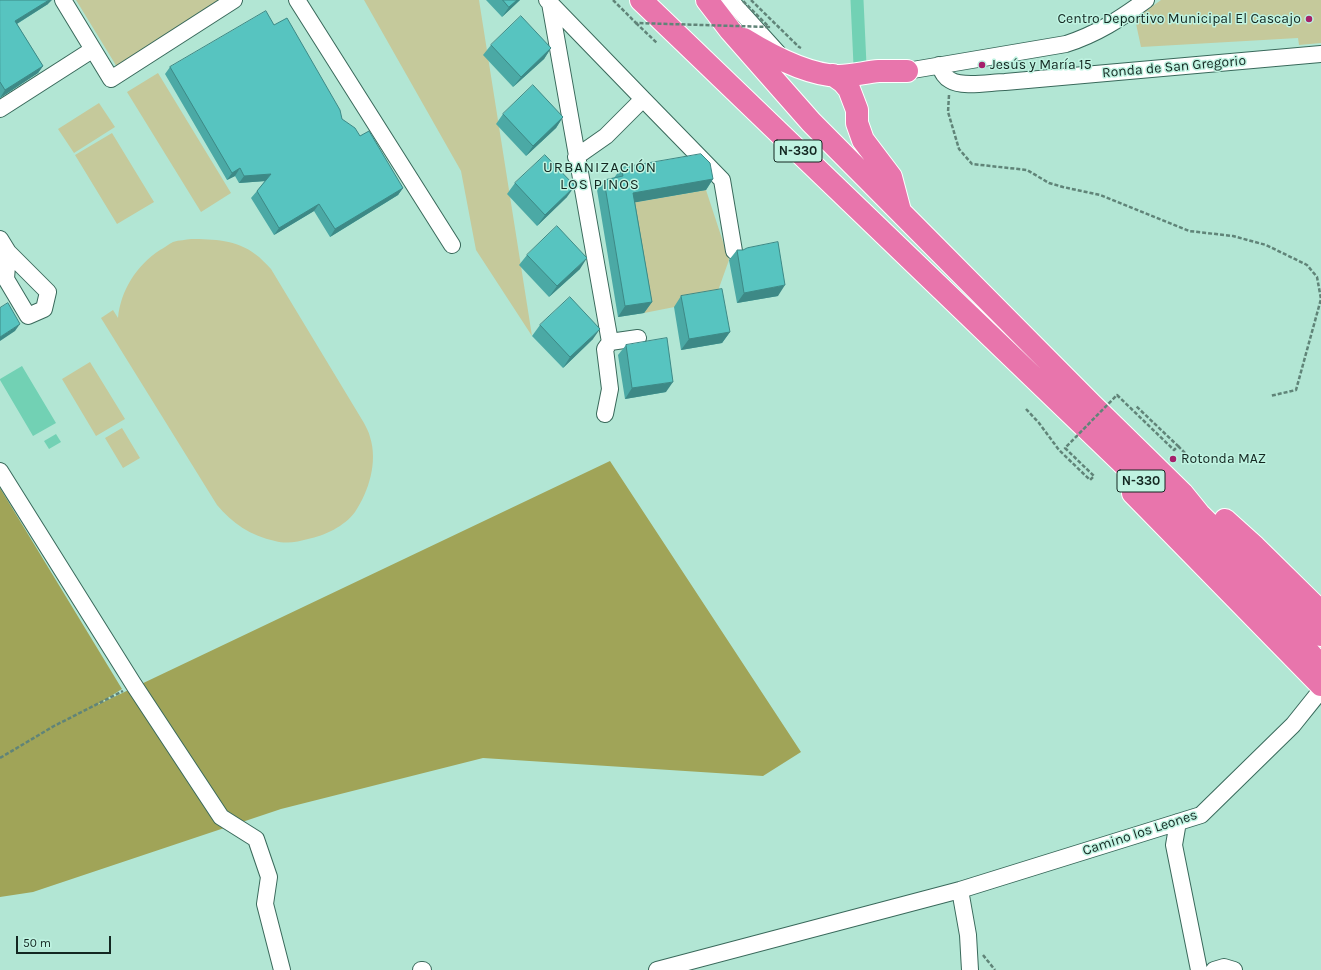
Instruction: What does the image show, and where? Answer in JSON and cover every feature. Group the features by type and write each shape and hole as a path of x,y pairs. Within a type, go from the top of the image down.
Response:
{"highway":[{"name":"N-330","path":"641,0 1236,572 1321,666"},
{"name":"N-330","path":"707,0 730,30 811,122 1092,405 1182,493 1199,514 1321,635"},
{"path":"730,30 750,43 807,69 845,76 879,71 907,71"},
{"path":"901,213 891,177 863,140 857,123 857,110 861,98 874,84 884,78 907,71"},
{"path":"833,75 843,82 849,89 857,110"},
{"path":"955,302 982,343 1130,490 1321,685"},
{"path":"1182,493 1235,528 1321,612"}],"street":[{"path":"63,0 111,79 234,0"},
{"path":"297,0 452,245"},
{"path":"730,0 783,59"},
{"path":"907,71 1066,44 1104,28 1146,0"},
{"path":"549,2 722,180 734,252"},
{"path":"549,2 610,342 606,349 610,389 605,414"},
{"path":"0,109 92,50"},
{"name":"Ronda de San Gregorio","path":"952,81 967,84 1005,82 1321,54"},
{"path":"940,65 942,72 952,81"},
{"path":"576,157 606,136 643,99"},
{"path":"610,342 638,338"},
{"path":"0,470 134,685 221,817 256,839 269,877 265,904 282,970"},
{"name":"Camino los Leones","path":"657,970 960,890 1201,815 1293,725 1321,690"},
{"path":"1178,822 1174,845 1199,970"},
{"path":"960,890 968,935 970,970"},
{"path":"1214,970 1224,967 1234,970"}],"path":[{"path":"613,0 657,43"},
{"path":"636,23 769,27 742,0"},
{"path":"751,0 799,47 805,50"},
{"path":"952,81 948,96 948,112 959,149 972,164 1027,170 1049,183 1100,195 1189,231 1233,236 1266,245 1307,265 1317,277 1321,299 1296,390 1270,396"},
{"path":"1026,409 1039,423 1059,450 1090,480 1094,476 1065,448 1117,395 1174,450 1178,446"},
{"path":"1136,406 1189,457 1182,463"},
{"path":"0,758 54,726 134,685"}],"shaded area":[{"path":"76,0 222,0 117,67"},
{"path":"364,0 479,0 532,336 476,250 461,171"},
{"path":"1161,0 1321,0 1321,43 1299,45 1298,38 1141,47 1135,19"},
{"path":"158,73 231,193 201,212 127,92"},
{"path":"99,103 115,127 74,153 58,129"},
{"path":"112,133 154,202 117,224 75,155"},
{"path":"706,190 729,260 715,299 644,313 626,204"},
{"path":"191,239 208,239 233,243 248,249 271,269 370,435 373,456 371,476 368,486 360,504 351,517 340,526 327,533 300,541 279,542 258,536 229,518 217,505 101,318 113,310 118,318 122,298 126,288 137,271 151,256 173,242"},
{"path":"90,362 125,419 96,436 62,379"},
{"path":"22,366 56,423 33,436 0,380"},
{"path":"122,428 140,458 123,468 105,438"},
{"path":"56,434 61,442 49,449 44,441"},
{"path":"610,461 801,752 763,776 483,758 281,809 33,892 0,897 0,488 122,689 95,706"}],"building":[{"path":"0,0 49,0 15,21 43,66 5,90 0,82"},
{"path":"503,0 517,0 509,7"},
{"path":"266,11 274,25 287,18 340,110 342,119 355,128 360,136 369,131 403,188 335,229 319,204 279,228 257,191 271,174 244,176 240,168 232,173 170,67"},
{"path":"521,16 551,48 521,77 491,45"},
{"path":"533,85 563,117 533,146 503,114"},
{"path":"701,154 710,163 713,179 633,193 652,302 625,306 604,180 623,176 621,168"},
{"path":"545,155 575,186 545,215 515,183"},
{"path":"557,226 587,258 557,286 527,255"},
{"path":"778,242 785,285 744,293 737,250"},
{"path":"722,289 730,332 689,339 681,296"},
{"path":"570,297 600,329 570,357 540,325"},
{"path":"8,303 20,324 0,337 0,308"},
{"path":"667,338 673,382 632,388 626,345"}],"waterway":[{"path":"857,0 860,65"}],"place":[{"name":"Centro Deportivo Municipal El Cascajo","path":"1309,19"},
{"name":"Jesús y María 15","path":"982,65"},
{"name":"Rotonda MAZ","path":"1173,459"}],"district":[{"name":"URBANIZACIÓN LOS PINOS","path":"600,176"}]}
